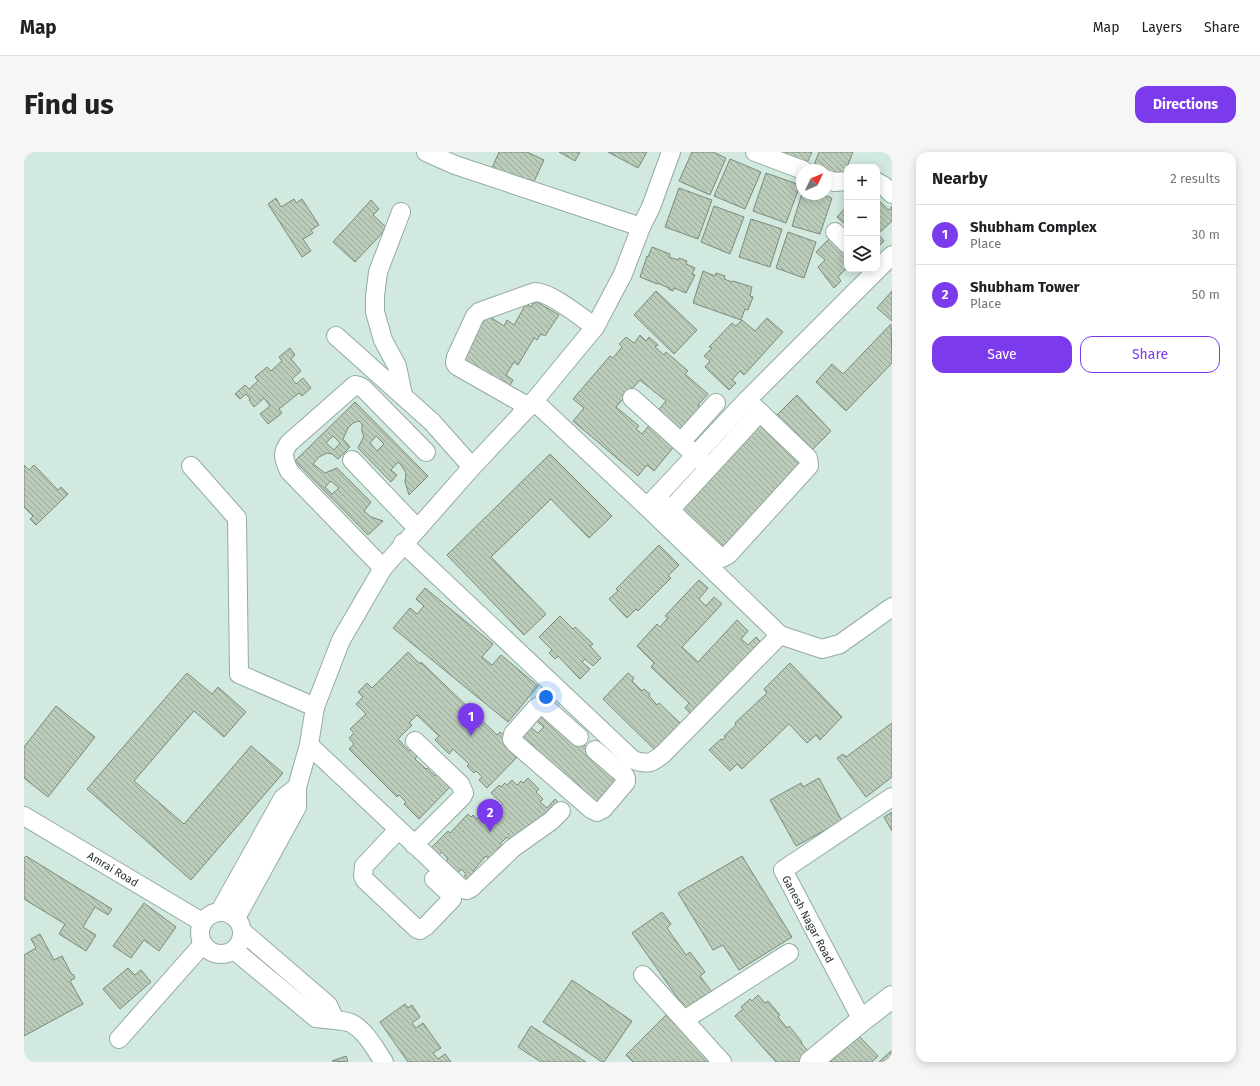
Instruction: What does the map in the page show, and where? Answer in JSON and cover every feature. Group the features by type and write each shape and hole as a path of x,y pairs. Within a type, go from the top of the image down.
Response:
{"street":[{"path":"426,152 455,165 641,227"},
{"path":"335,1020 328,1005 233,920 213,912 202,922 200,937 208,950 222,955 234,950 239,945 233,920 297,807 297,787 309,745 315,707 341,640 383,568 403,543 531,404 595,327 623,274 641,227 651,207 670,152"},
{"path":"755,152 796,167"},
{"path":"832,181 844,181"},
{"path":"880,184 892,194"},
{"path":"401,212 378,272 375,312 383,340 397,366 403,395"},
{"path":"652,502 747,400 871,272"},
{"path":"595,327 544,293 534,292 479,312 456,357 455,363 457,366 531,404 652,502 780,635 822,649 840,644 892,607"},
{"path":"336,336 432,422 472,467"},
{"path":"383,568 289,471 284,460 284,450 289,443 354,386 364,388 420,446 432,422"},
{"path":"632,398 709,467"},
{"path":"652,502 670,510 719,556 722,558 728,555 809,466 808,458 747,400"},
{"path":"681,442 716,402"},
{"path":"670,510 760,412"},
{"path":"352,460 417,528"},
{"path":"191,466 237,518 239,674 315,707"},
{"path":"403,543 582,712 627,766"},
{"path":"595,750 627,766 654,761 663,754 780,635"},
{"path":"582,712 574,732 545,707 537,707 513,734 512,738 515,743 591,809 597,812 603,809 626,782 625,776 627,766"},
{"path":"414,845 462,797 464,793 460,784 415,741"},
{"path":"309,745 395,833 452,897 441,911 424,928 420,930 417,929 365,880 363,876 364,866 395,833"},
{"name":"Ganesh Nagar Road","path":"862,1020 783,870 892,797"},
{"path":"395,833 414,845 462,889 467,890 471,888 513,848 551,821 561,811"},
{"name":"Amrai Road","path":"24,816 202,922"},
{"path":"119,1039 203,944"},
{"path":"234,950 316,1018 350,1023 360,1030 372,1043 384,1062"},
{"path":"684,1020 789,953"},
{"path":"643,975 722,1062"},
{"path":"811,1062 892,997"}],"building":[{"path":"499,152 527,152 544,160 532,186 492,168"},
{"path":"559,152 580,152 575,161"},
{"path":"608,152 647,152 638,168"},
{"path":"692,152 713,152 726,158 710,195 679,181"},
{"path":"779,152 812,152 807,163"},
{"path":"819,152 853,152 848,164 844,164 843,177 832,172 832,164 814,164"},
{"path":"730,159 761,172 745,209 714,196"},
{"path":"766,173 796,184 796,196 786,223 753,211"},
{"path":"679,188 712,200 698,239 665,227"},
{"path":"276,198 281,207 294,199 296,203 302,199 319,225 311,230 313,233 303,239 311,251 302,257 268,204"},
{"path":"371,200 379,209 373,215 387,228 355,262 333,242"},
{"path":"800,200 831,200 820,234 792,226"},
{"path":"880,202 889,210 892,206 892,221 880,232"},
{"path":"714,206 744,217 730,254 701,242"},
{"path":"844,209 844,223 837,217"},
{"path":"751,219 782,229 770,267 739,257"},
{"path":"788,232 816,242 804,278 776,268"},
{"path":"834,234 844,249 844,271 838,277 841,281 834,288 818,267 825,260 816,252"},
{"path":"880,236 884,241 880,245"},
{"path":"652,247 670,254 669,257 687,261 686,264 695,268 692,274 695,275 686,293 674,288 673,291 640,277 647,256 648,257"},
{"path":"703,271 715,276 716,273 725,276 724,279 752,287 750,296 753,297 748,310 745,309 741,320 693,303"},
{"path":"656,291 697,330 674,354 634,315"},
{"path":"892,291 892,321 877,308"},
{"path":"535,301 559,315 545,336 541,334 537,340 534,338 518,365 514,362 506,375 513,380 506,392 459,362 487,315 504,326 507,320 514,325 526,304 531,307"},
{"path":"767,318 783,332 744,375 740,371 732,380 736,383 729,390 705,367 710,361 704,356 712,348 709,347 732,323 736,326 742,320 755,331"},
{"path":"891,324 892,363 846,411 816,382 832,364 843,374"},
{"path":"640,335 646,341 649,337 658,345 655,347 664,355 666,352 688,371 685,374 708,394 698,405 705,411 683,436 656,413 666,401 640,380 616,407 639,426 636,429 642,434 651,423 676,444 654,471 647,465 638,476 573,421 584,408 573,399 610,356 613,358 622,347 619,344 626,337 634,343"},
{"path":"290,348 295,355 291,359 301,371 292,379 296,384 303,378 311,388 302,396 299,393 279,409 282,413 268,424 260,414 270,406 264,398 254,407 246,394 240,399 235,394 245,385 249,389 258,381 255,377 267,367 271,371 282,361 279,357"},
{"path":"797,395 831,431 811,451 776,416"},
{"path":"355,402 428,476 409,495 405,482 406,473 401,465 398,462 391,470 397,475 391,482 358,448 364,436 362,432 362,424 359,421 353,423 348,428 343,439 350,447 338,459 332,454 327,453 319,457 313,464 325,473 337,468 371,502 364,511 371,517 383,521 368,535 295,461","holes":["333,436 340,443 334,450 326,443","376,436 384,444 377,451 370,443","331,481 339,488 332,494 325,487"]},
{"path":"760,421 805,463 723,553 678,511"},
{"path":"550,454 612,516 589,538 551,499 491,557 546,614 524,635 447,555"},
{"path":"24,465 29,470 34,465 58,490 61,487 68,494 36,525 30,519 33,516 24,507"},
{"path":"659,545 679,565 668,576 671,578 638,611 636,609 627,618 609,599 618,591 616,589"},
{"path":"699,580 708,588 699,599 706,606 714,597 722,604 682,647 698,662 737,620 748,631 741,639 748,645 756,637 764,645 695,718 685,708 689,703 651,667 654,663 637,646 657,624 660,627 668,618 665,616"},
{"path":"425,588 493,644 482,657 492,665 501,655 538,686 508,722 393,628 410,608 417,614 424,606 416,599"},
{"path":"560,616 573,629 575,627 593,644 590,646 601,658 593,666 585,659 582,662 590,669 580,679 558,656 555,659 549,653 552,650 539,637"},
{"path":"408,652 420,664 421,662 497,735 500,732 521,753 487,788 479,780 482,777 476,771 474,773 467,766 469,764 453,749 449,754 435,740 439,736 417,715 409,723 412,725 398,739 409,751 412,749 418,755 415,759 426,769 427,768 435,776 438,773 451,786 419,819 404,804 406,802 399,795 397,797 349,749 354,744 349,738 354,733 350,729 366,714 356,704 363,697 358,692 367,683 372,688"},
{"path":"790,663 842,717 820,740 816,735 807,743 789,724 742,769 737,764 730,771 709,750 721,739 722,740 726,737 724,736 736,725 735,723 767,693 764,689"},
{"path":"187,673 212,694 218,687 246,712 224,737 194,711 134,781 184,824 251,746 283,773 191,880 87,789"},
{"path":"628,673 634,678 632,681 642,691 644,689 650,694 649,696 657,705 659,703 683,726 657,752 603,699"},
{"path":"56,706 95,737 48,797 24,778 24,747"},
{"path":"543,710 617,773 612,778 619,784 598,810 517,740 529,726 538,733 544,727 534,719"},
{"path":"892,723 892,777 866,797 837,758 843,754 846,757"},
{"path":"528,778 539,789 536,792 543,799 540,802 547,808 555,799 560,804 513,843 507,837 500,844 502,846 497,849 499,851 490,860 486,856 473,871 478,876 470,884 463,878 466,874 461,869 458,873 446,861 448,859 442,852 437,857 429,850 448,831 450,833 468,814 471,817 473,815 477,819 483,813 488,819 503,804 491,793 499,785 501,787 505,783 507,785 512,780 517,785 521,781 523,783"},
{"path":"819,778 842,821 796,846 770,800 801,783 803,787"},
{"path":"892,812 892,831 884,817"},
{"path":"26,856 112,909 108,915 95,907 83,927 96,935 86,951 59,934 65,924 24,899 24,858"},
{"path":"742,856 792,937 739,970 723,945 713,950 678,893"},
{"path":"144,903 176,927 159,951 144,940 131,958 113,946"},
{"path":"662,912 671,924 667,928 686,955 690,952 705,972 700,976 712,992 686,1010 632,933"},
{"path":"40,934 54,960 62,956 75,978 70,981 83,1004 24,1036 24,955 36,948 31,939"},
{"path":"128,968 135,975 141,970 151,982 120,1009 103,989"},
{"path":"572,980 632,1021 604,1062 543,1022"},
{"path":"758,995 765,1003 768,1001 780,1015 778,1017 787,1028 789,1026 809,1052 798,1062 776,1062 735,1016 743,1009 741,1007 750,999 752,1001"},
{"path":"405,1004 408,1008 412,1005 420,1017 412,1023 416,1028 423,1023 441,1048 433,1053 438,1059 445,1054 451,1062 408,1062 380,1022"},
{"path":"667,1014 711,1060 709,1062 633,1062 626,1055"},
{"path":"531,1026 586,1062 541,1062 518,1047"},
{"path":"859,1036 878,1056 872,1062 830,1062"},
{"path":"891,1051 892,1062 879,1062"},
{"path":"346,1056 348,1062 332,1061"}],"place":[{"name":"Shubham Complex","path":"471,736"},
{"name":"Shubham Tower","path":"490,832"}]}
